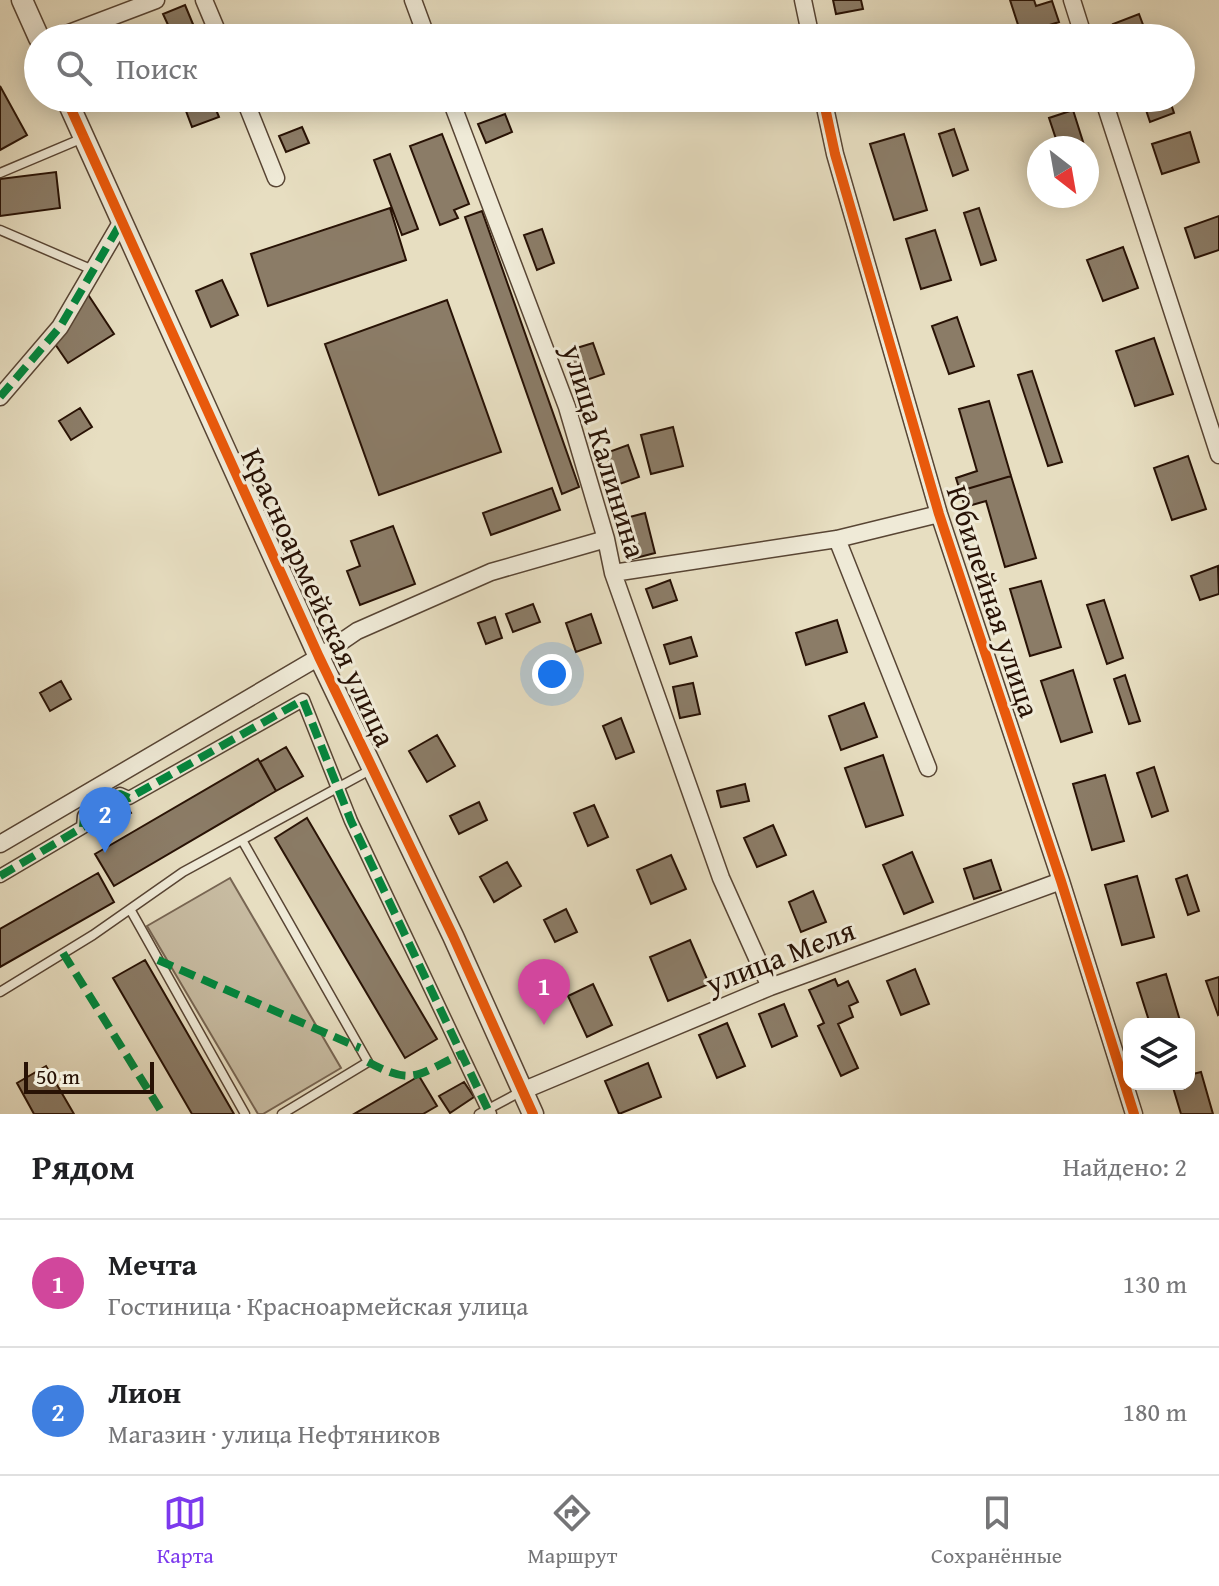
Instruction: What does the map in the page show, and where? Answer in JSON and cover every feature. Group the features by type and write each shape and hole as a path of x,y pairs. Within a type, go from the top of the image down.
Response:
{"street":[{"path":"22,0 33,24"},
{"path":"93,24 156,0"},
{"path":"204,0 214,24"},
{"path":"413,0 422,24"},
{"path":"803,0 808,24"},
{"path":"1072,0 1080,24"},
{"name":"Красноармейская улица","path":"72,112 319,657 453,936 533,1114"},
{"path":"250,112 276,178"},
{"name":"улица Калинина","path":"455,112 567,407 613,573 701,823 721,878 770,987"},
{"name":"Юбилейная улица","path":"826,112 835,154 939,514 1061,881 1134,1114"},
{"path":"1108,112 1219,455"},
{"path":"0,397 60,327 122,221"},
{"path":"613,573 837,539 939,514"},
{"path":"0,844 319,657 357,631 491,572 606,539"},
{"path":"837,539 928,768"},
{"path":"0,876 83,827 84,816 120,794 129,798 303,700 338,787 486,1112"},
{"name":"улица Меля","path":"522,1091 770,987 1061,881"}],"lane":[{"path":"0,173 83,138"},
{"path":"0,230 93,270"},
{"path":"0,992 93,935 183,872 372,769"},
{"path":"242,840 368,1062 282,1114"},
{"path":"130,909 245,1114"},
{"path":"486,1112 522,1091"}],"shaded area":[{"path":"230,878 341,1068 263,1114 258,1114 147,926"}],"building":[{"path":"833,0 861,0 863,9 836,14"},
{"path":"1010,0 1034,0 1036,6 1052,1 1059,22 1053,24 1018,24"},
{"path":"185,5 193,24 168,24 163,14"},
{"path":"1139,14 1143,24 1113,24"},
{"path":"0,86 27,135 0,150"},
{"path":"186,112 217,112 219,117 192,127"},
{"path":"1074,112 1081,136 1055,136 1049,118"},
{"path":"1147,112 1174,112 1174,113 1150,122"},
{"path":"505,114 512,132 486,143 478,124"},
{"path":"302,127 309,143 286,152 279,136"},
{"path":"954,129 968,170 953,176 939,134"},
{"path":"1190,132 1199,162 1162,174 1152,144"},
{"path":"442,134 469,204 454,210 458,218 440,225 410,146"},
{"path":"904,134 927,210 894,220 870,144"},
{"path":"390,154 418,229 402,235 374,160"},
{"path":"56,172 60,208 0,216 0,179"},
{"path":"390,208 406,260 268,306 251,254"},
{"path":"979,208 996,260 981,265 964,213"},
{"path":"482,211 579,487 562,494 465,217"},
{"path":"1219,216 1219,250 1195,258 1185,228"},
{"path":"542,229 554,263 537,270 524,235"},
{"path":"935,230 951,280 921,289 906,239"},
{"path":"1123,247 1138,288 1103,301 1087,260"},
{"path":"222,280 238,315 211,327 196,291"},
{"path":"87,293 114,334 68,363 53,341"},
{"path":"447,300 501,452 379,495 325,344"},
{"path":"957,317 974,366 949,374 932,326"},
{"path":"1154,338 1173,394 1135,406 1116,351"},
{"path":"593,343 604,374 578,383 567,351"},
{"path":"1032,371 1062,462 1048,466 1018,375"},
{"path":"989,401 1011,476 960,491 956,478 977,471 959,409"},
{"path":"80,408 92,427 71,440 59,421"},
{"path":"673,427 683,466 651,474 641,435"},
{"path":"628,445 639,477 617,485 606,453"},
{"path":"1188,456 1206,509 1172,520 1154,468"},
{"path":"1011,476 1036,558 1005,567 986,501 965,507 960,491"},
{"path":"552,488 560,510 491,535 483,513"},
{"path":"645,513 655,553 632,559 622,519"},
{"path":"393,526 415,584 360,605 347,571 360,566 351,541"},
{"path":"1218,566 1219,594 1200,600 1191,576"},
{"path":"670,580 677,600 653,608 646,589"},
{"path":"1041,581 1061,647 1030,656 1010,589"},
{"path":"1104,600 1123,658 1107,664 1087,605"},
{"path":"533,604 540,622 513,632 506,614"},
{"path":"591,614 601,643 576,652 566,623"},
{"path":"495,617 502,638 486,644 478,623"},
{"path":"837,620 847,652 806,665 796,633"},
{"path":"691,637 697,656 670,664 664,645"},
{"path":"1073,670 1092,732 1061,742 1041,681"},
{"path":"1125,675 1140,721 1129,724 1114,679"},
{"path":"61,681 71,699 50,711 40,693"},
{"path":"693,683 700,714 680,718 673,687"},
{"path":"864,703 877,737 841,750 829,716"},
{"path":"621,718 634,752 616,759 603,726"},
{"path":"437,735 455,766 427,782 409,751"},
{"path":"286,747 303,776 276,791 260,762"},
{"path":"883,755 903,815 866,827 845,768"},
{"path":"258,759 276,791 114,886 95,854"},
{"path":"1154,767 1168,811 1152,817 1137,773"},
{"path":"1105,775 1124,841 1092,850 1073,784"},
{"path":"745,784 749,801 721,807 717,791"},
{"path":"121,797 131,813 96,834 87,818"},
{"path":"479,802 487,820 459,834 450,816"},
{"path":"594,805 608,837 588,846 574,813"},
{"path":"307,818 437,1039 405,1058 275,838"},
{"path":"773,825 786,855 757,867 744,838"},
{"path":"912,852 933,902 904,914 883,865"},
{"path":"671,855 686,889 651,904 637,870"},
{"path":"991,860 1001,890 974,899 964,869"},
{"path":"507,862 521,886 494,902 480,877"},
{"path":"98,873 114,902 0,967 0,929"},
{"path":"1187,875 1199,911 1188,915 1176,879"},
{"path":"1137,876 1154,937 1122,945 1105,885"},
{"path":"813,891 826,922 801,932 789,902"},
{"path":"566,909 577,932 555,942 544,920"},
{"path":"690,940 709,984 668,1001 650,957"},
{"path":"145,960 234,1114 192,1114 113,978"},
{"path":"915,969 929,1004 901,1015 887,981"},
{"path":"1166,974 1179,1018 1148,1018 1137,983"},
{"path":"1219,977 1219,1014 1218,1015 1206,981"},
{"path":"835,979 838,986 848,981 858,1002 849,1006 853,1017 838,1024 858,1068 841,1076 818,1026 824,1023 809,990"},
{"path":"593,984 612,1025 587,1037 568,996"},
{"path":"784,1004 797,1036 772,1047 759,1014"},
{"path":"727,1023 745,1066 717,1078 699,1035"},
{"path":"648,1063 661,1097 619,1114 605,1081"},
{"path":"46,1066 74,1114 34,1114 17,1083"},
{"path":"1201,1072 1213,1114 1181,1114 1174,1090 1195,1090 1195,1074"},
{"path":"419,1076 437,1106 423,1114 354,1114"},
{"path":"464,1082 474,1097 450,1113 439,1096"}],"marked path":[{"path":"0,397 60,327 122,221"},
{"path":"0,876 83,827 84,816 120,794 129,798 303,700 351,821 490,1114"},
{"path":"63,953 163,1114"},
{"path":"158,960 360,1048"},
{"path":"368,1062 407,1076 425,1072 462,1054"}],"cycle path":[{"path":"72,112 319,657 453,936 533,1114"},
{"path":"826,112 835,154 939,514 1061,881 1134,1114"}],"place":[{"name":"Лион","path":"105,853"},
{"name":"Мечта","path":"544,1025"}]}
